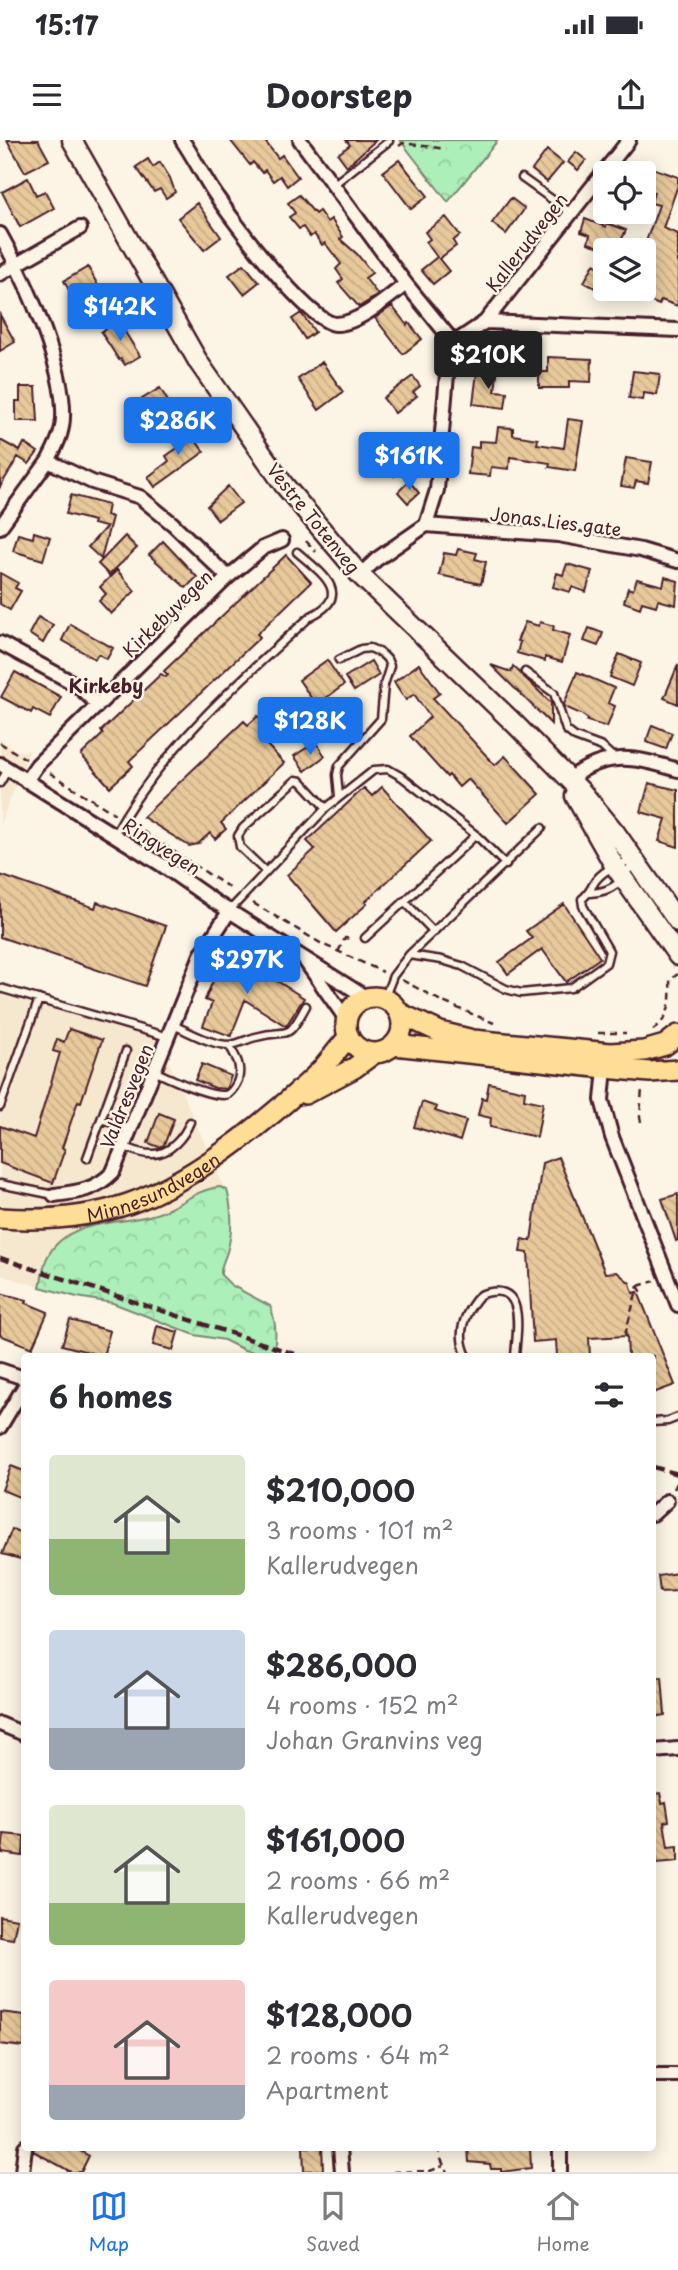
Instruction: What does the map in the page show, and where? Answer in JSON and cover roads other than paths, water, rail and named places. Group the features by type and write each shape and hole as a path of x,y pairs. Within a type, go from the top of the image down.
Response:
{"main road":[{"name":"Vestre Totenveg","path":"72,140 199,363 284,485 360,575 582,792 635,860 678,922"},
{"name":"Vestre Totenveg","path":"568,780 586,817 619,872 678,956"},
{"path":"375,998 392,1003 401,1014 439,1032 473,1040 610,1053 644,1051 664,1045 678,1035"},
{"name":"Minnesundvegen","path":"0,1218 76,1217 111,1210 148,1197 193,1174 286,1104 324,1067 347,1028 356,1004 375,998"},
{"path":"394,1045 402,1031 401,1014"},
{"path":"347,1028 357,1048 373,1054"},
{"name":"Minnesundvegen","path":"286,1104 354,1068 373,1054 384,1052 394,1045 650,1072 678,1070"}],"street":[{"path":"182,140 234,221 265,260 324,321 333,324 352,320 406,284"},
{"path":"300,140 406,284 454,343 448,363 437,490 426,526 377,559 360,575"},
{"name":"Kallerudvegen","path":"454,343 485,323 629,140"},
{"path":"0,274 80,228"},
{"path":"0,234 30,292 61,389 62,426 57,446 48,461 0,527"},
{"path":"485,323 678,330"},
{"path":"48,461 92,482 153,505 228,577"},
{"name":"Jonas Lies gate","path":"426,526 570,537 641,550 678,561"},
{"name":"Kirkebyvegen","path":"26,781 37,765 228,577 263,548 282,540"},
{"path":"0,643 77,685 98,705"},
{"path":"568,780 591,764 614,758 628,758 678,770"},
{"name":"Ringvegen","path":"4,767 304,958 375,998"},
{"name":"Valdresvegen","path":"54,1195 80,1192 104,1182 113,1172 156,1072 201,955 230,911"},
{"name":"Ringvegen","path":"304,958 347,1028"},
{"path":"605,1068 602,1100 606,1117 678,1305"},
{"path":"0,1370 21,1377"},
{"path":"0,1427 21,1392"},
{"path":"656,1511 667,1502"},
{"path":"0,1724 21,1733"},
{"path":"656,1751 678,1749"},
{"path":"656,2075 678,2075"},
{"path":"22,2172 25,2151"},
{"path":"340,2151 342,2172"},
{"path":"560,2151 560,2172"}],"lane":[{"path":"333,185 389,141"},
{"path":"522,178 571,213"},
{"path":"114,835 159,768 236,684 310,616 331,601 332,593 324,576 297,552"},
{"path":"339,660 361,649 370,648 382,653 390,666 384,685 381,719 339,766 337,775 340,796"},
{"path":"526,672 554,693 566,730 575,737 602,747 614,758"},
{"path":"0,783 4,767"},
{"path":"230,911 326,808 374,770 388,769 402,777 476,835 506,865"},
{"path":"265,871 240,847 238,836 243,828 296,780 301,781 326,808"},
{"path":"375,998 410,955 542,828"},
{"path":"365,938 476,835"},
{"path":"590,893 603,892 619,872 635,860"},
{"path":"410,955 462,966 506,989 522,993 571,988 606,963 609,951 583,906 582,899 590,893 596,880 619,872 635,860"},
{"path":"404,901 434,932"},
{"name":"Valdresvegen","path":"0,988 171,1031"},
{"path":"0,1107 39,999"},
{"path":"171,1031 229,1045 292,1030 306,1006"},
{"path":"156,1072 204,1091 227,1094 234,1087 239,1071 239,1061 229,1045"},
{"path":"87,1158 126,1051"},
{"path":"101,1119 132,1130"},
{"path":"125,1147 149,1154 163,1152 181,1139 190,1122"},
{"name":"Valdresvegen","path":"0,1184 54,1195"},
{"path":"466,1353 460,1334 465,1319 480,1295 498,1291 506,1293 517,1310 515,1353"},
{"path":"656,1422 678,1417"}],"railway":[{"path":"0,1258 292,1353"},
{"path":"656,1468 678,1474"}],"district":[{"name":"Kirkeby","path":"106,685"}]}
